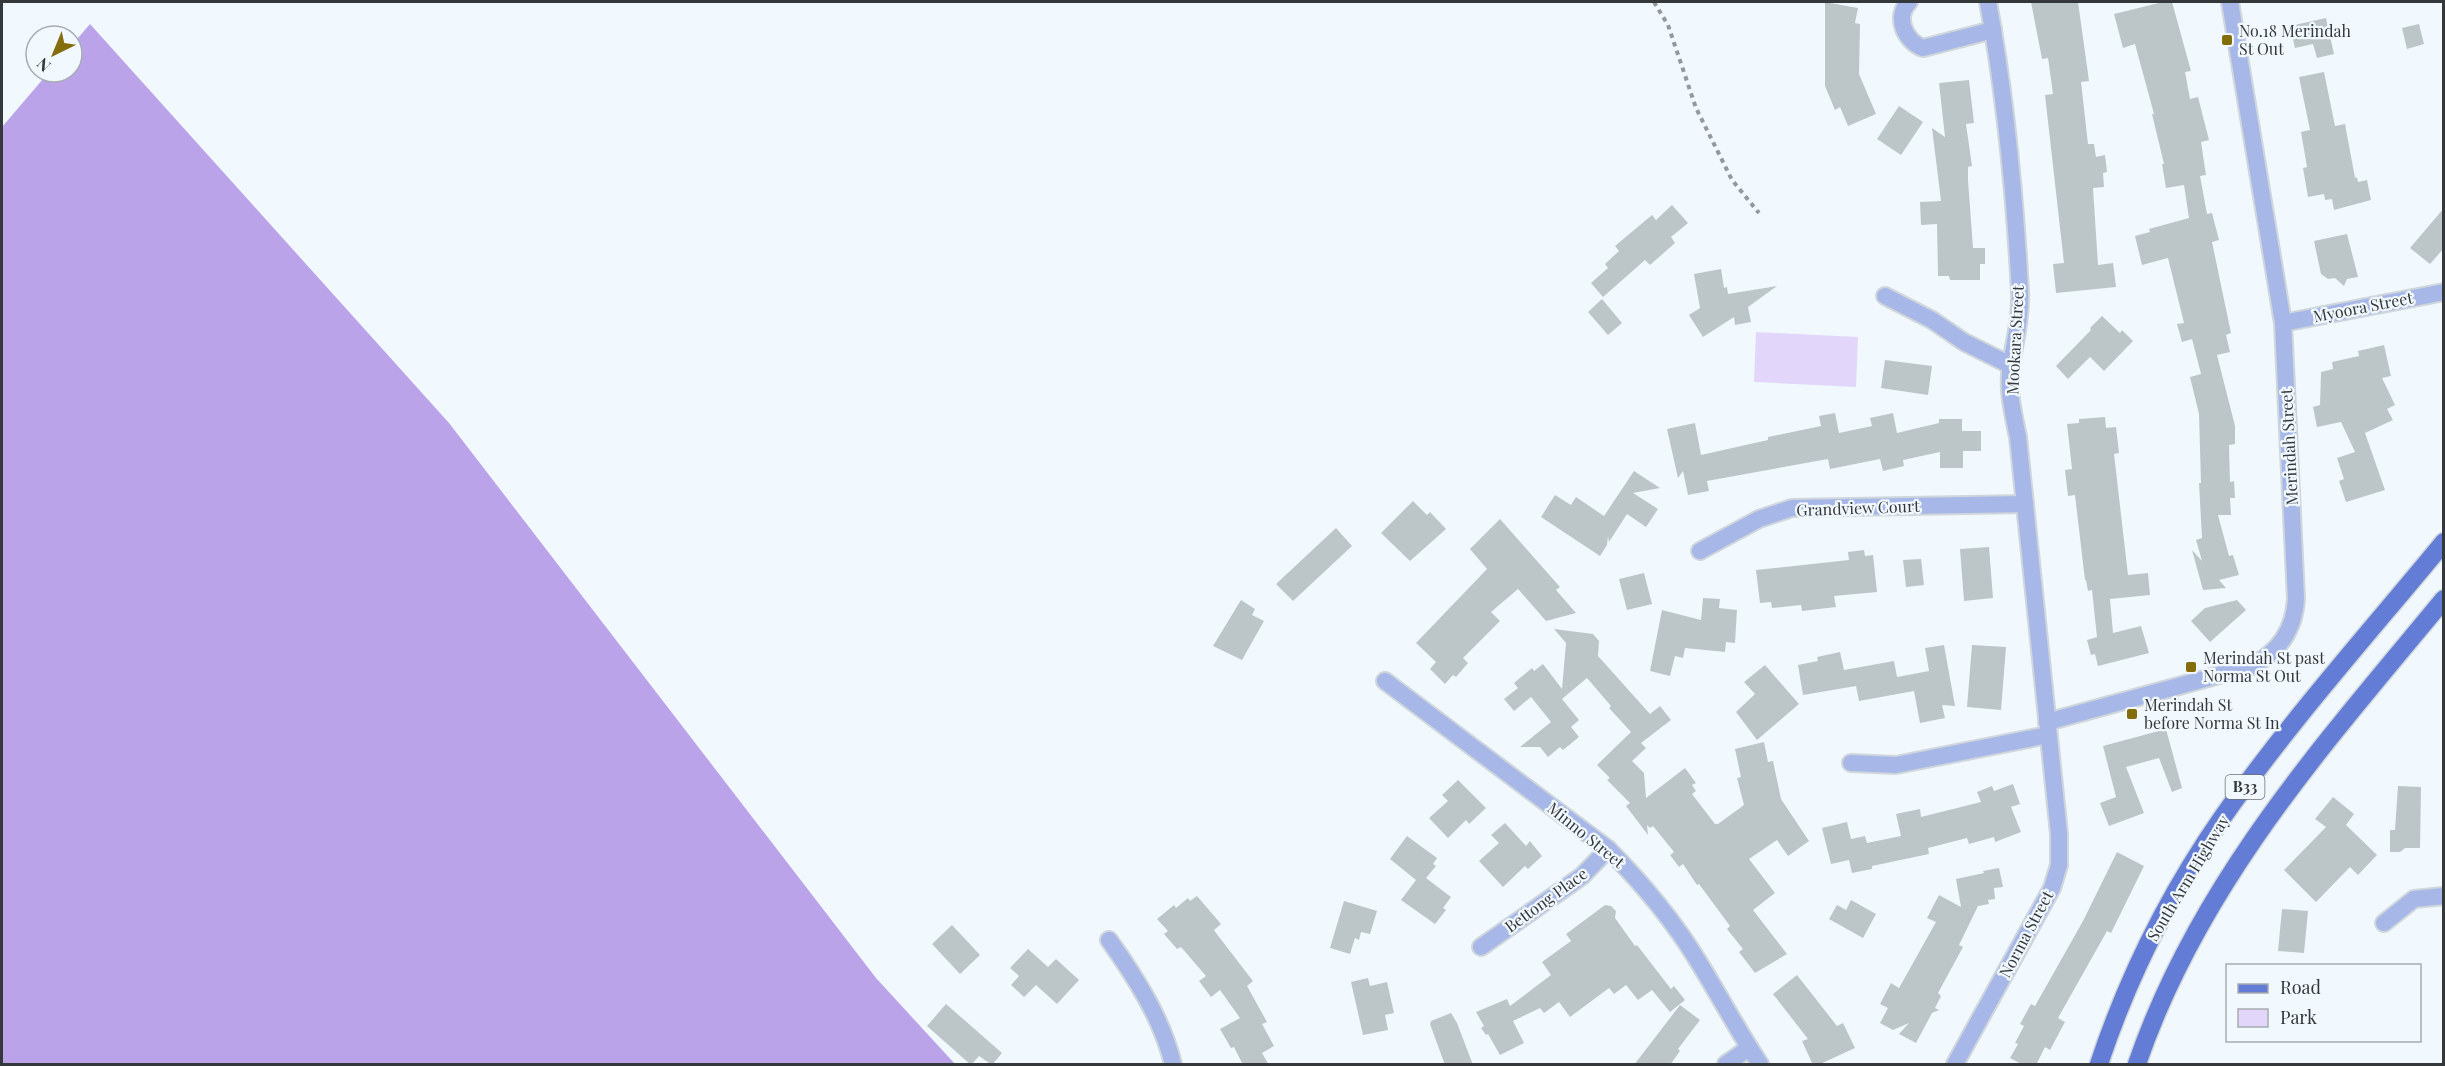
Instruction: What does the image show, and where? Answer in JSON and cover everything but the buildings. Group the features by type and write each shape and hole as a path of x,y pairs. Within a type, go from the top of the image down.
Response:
{"main road":[{"name":"South Arm Highway","path":"2099,1065 2124,997 2150,941 2221,819 2284,735 2444,542"},
{"name":"South Arm Highway","path":"2137,1065 2154,1018 2182,957 2236,862 2296,779 2444,599"}],"street":[{"path":"1909,2 1903,8 1902,22 1911,40 1923,48 1993,30"},
{"name":"Mookara Street","path":"1988,2 2010,171 2020,294 2017,337 2010,365 2009,387 2018,437 2047,729"},
{"name":"Merindah Street","path":"1851,763 1896,765 2047,729 2252,666 2271,655 2285,639 2295,614 2296,598 2283,323 2230,2"},
{"name":"Myoora Street","path":"2283,323 2444,291"},
{"path":"1885,296 1932,320 1964,342 2010,365"},
{"name":"Grandview Court","path":"1700,551 1759,519 1792,508 2025,504"},
{"name":"Minno Street","path":"1385,681 1608,849 1630,871 1670,920 1697,959 1760,1065"},
{"name":"Norma Street","path":"1955,1065 2046,900 2056,876 2059,865 2059,834 2047,729"},
{"name":"Bettong Place","path":"1481,947 1582,876 1608,849"},
{"path":"2384,923 2414,898 2444,896"},
{"path":"1109,940 1134,976 1155,1014 1173,1065"},
{"path":"1726,1065 1749,1048"}],"path":[{"path":"1654,2 1668,25 1696,108 1732,180 1759,213"}],"green space":[{"path":"1756,332 1858,337 1856,387 1754,382"}],"shaded area":[{"path":"90,24 449,423 876,978 955,1064 2,1064 2,127 39,84 84,84 84,31"}],"place":[{"name":"No.18 Merindah St Out","path":"2227,40"},
{"name":"Merindah St past Norma St Out","path":"2191,667"},
{"name":"Merindah St before Norma St In","path":"2132,714"}]}
